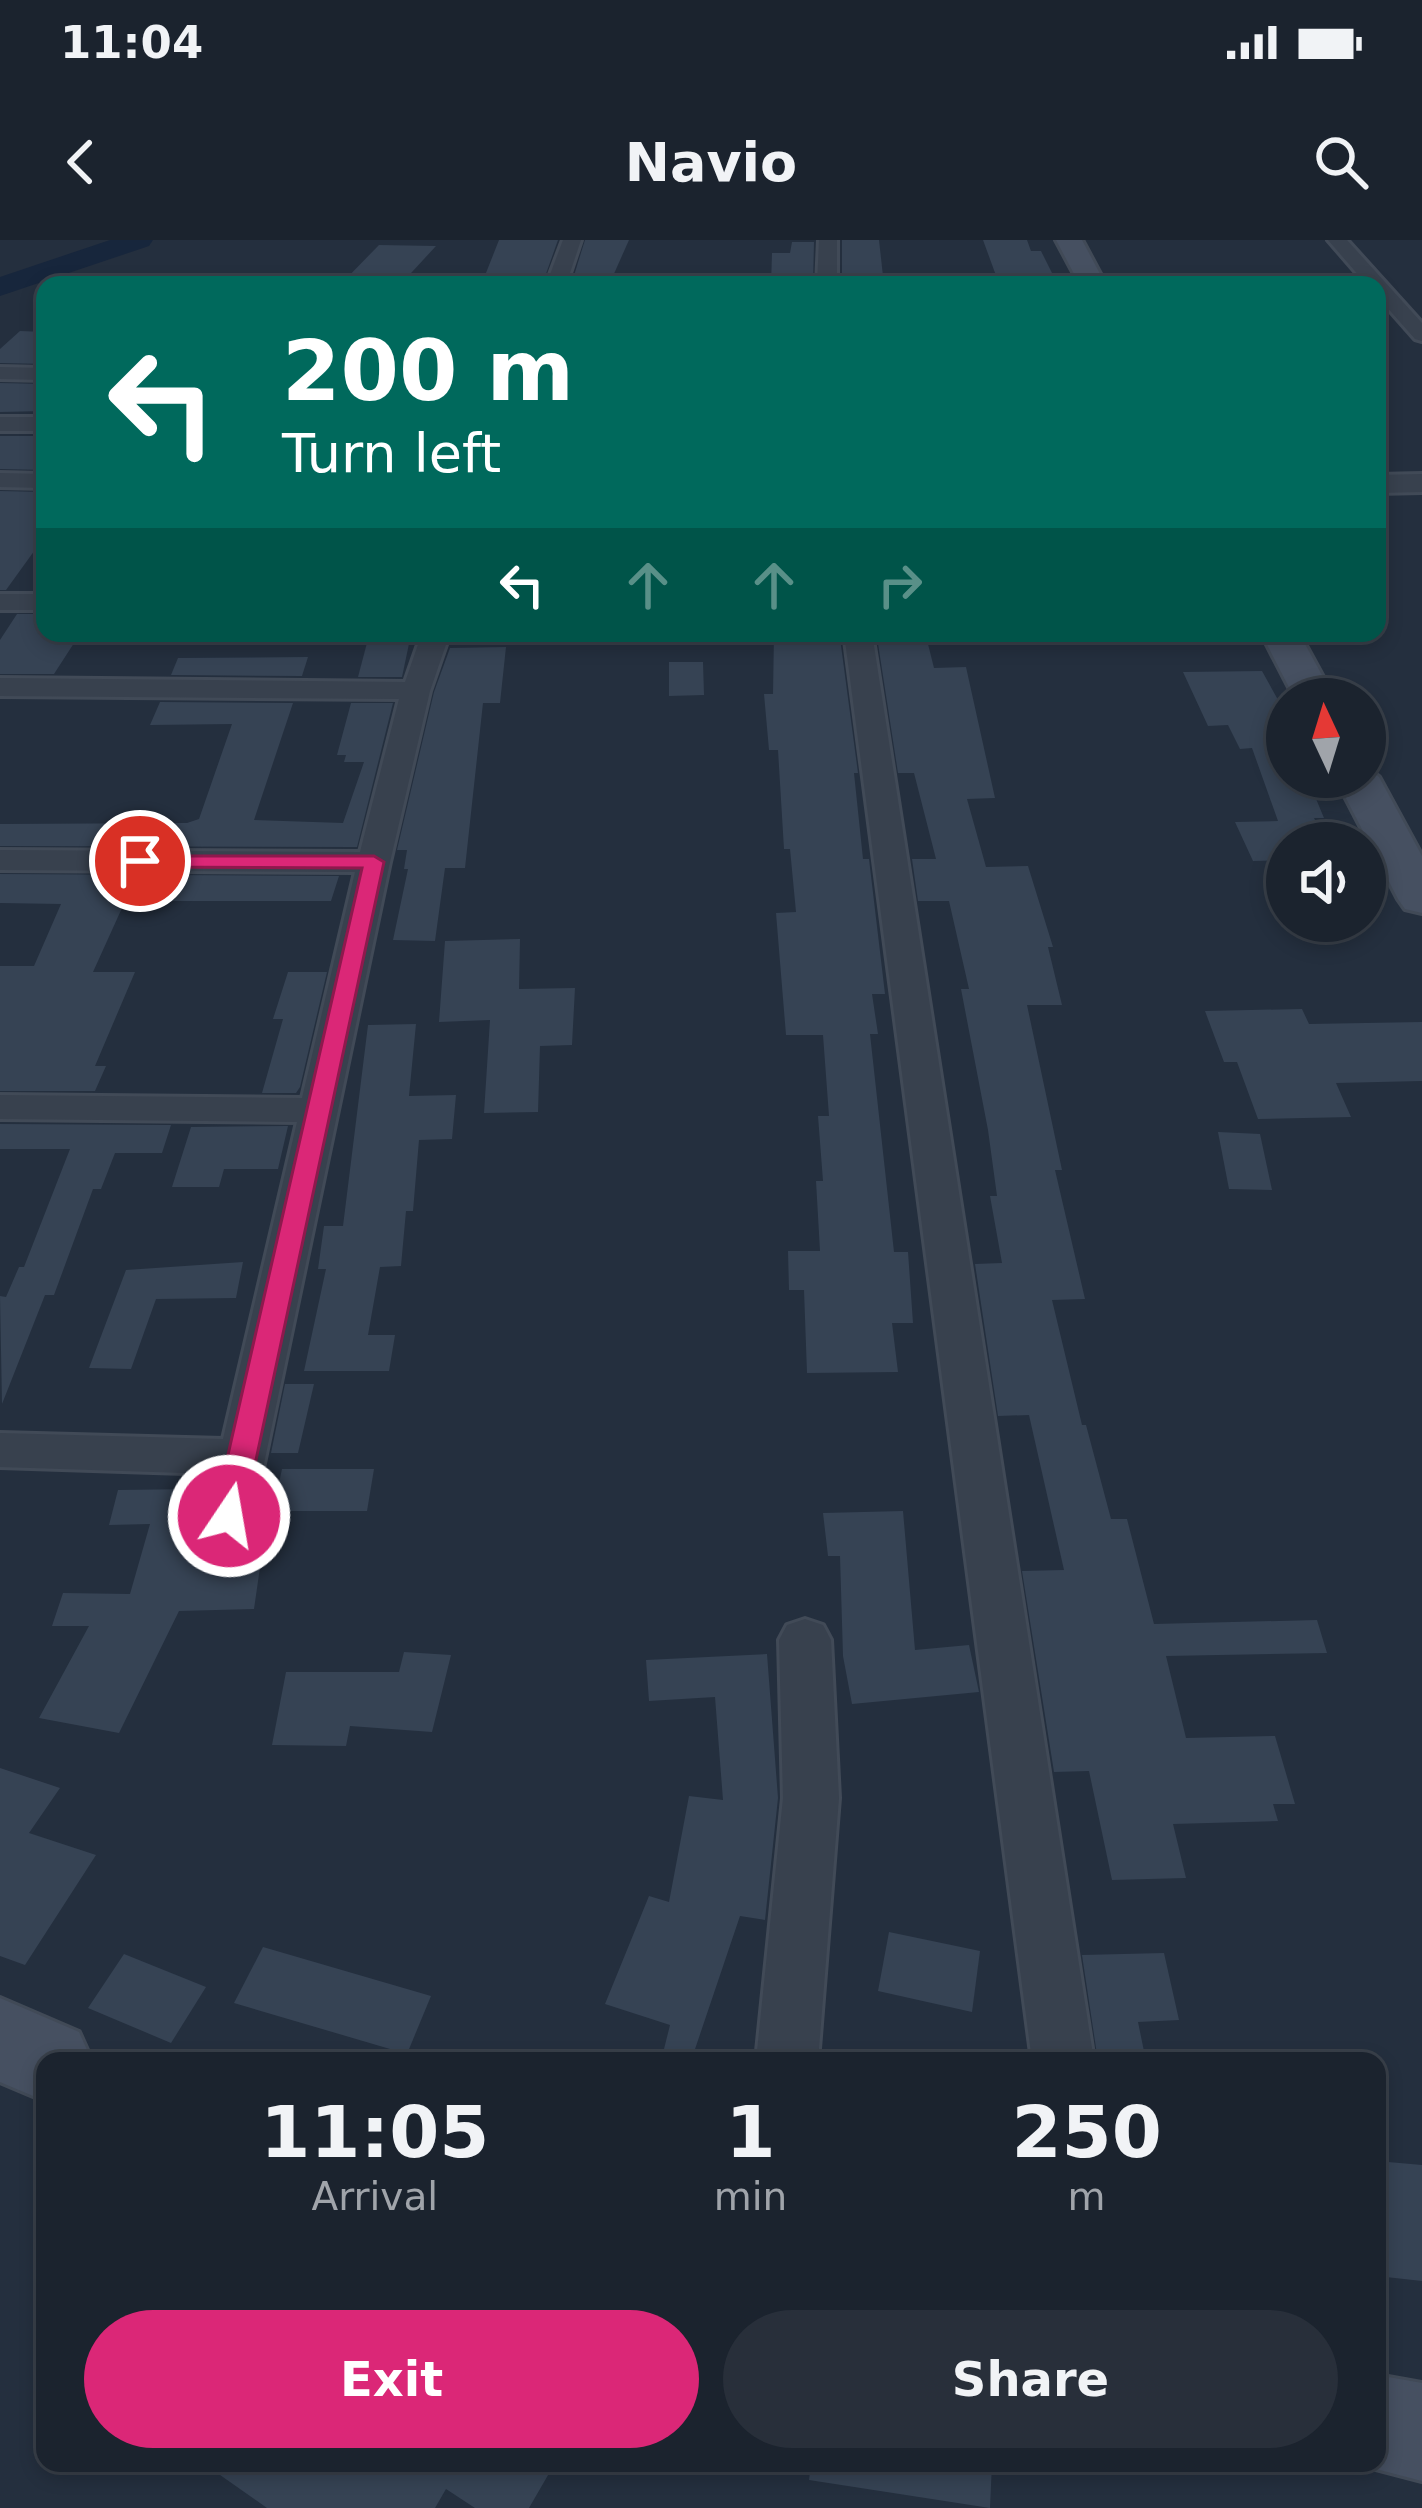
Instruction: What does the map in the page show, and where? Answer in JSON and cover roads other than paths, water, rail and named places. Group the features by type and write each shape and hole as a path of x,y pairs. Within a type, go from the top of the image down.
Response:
{"main road":[{"path":"1069,240 1088,276"},
{"path":"1285,642 1304,678"},
{"path":"1368,798 1422,899"},
{"path":"0,2039 36,2055"},
{"path":"1386,2426 1422,2432"}],"street":[{"path":"559,276 572,240"},
{"path":"827,276 828,240"},
{"path":"1337,240 1366,276"},
{"path":"1386,300 1414,335"},
{"path":"0,373 36,374"},
{"path":"0,424 36,424"},
{"path":"0,480 36,481"},
{"path":"1386,484 1422,484"},
{"path":"0,602 36,602"},
{"path":"229,1516 374,862 416,691 433,642"},
{"path":"859,642 1062,2052"},
{"path":"0,687 416,691"},
{"path":"0,860 374,862"},
{"path":"0,1108 318,1110"},
{"path":"0,1450 242,1457"},
{"path":"788,2052 811,1798 805,1640"}],"waterway":[{"path":"0,287 139,240"}]}
